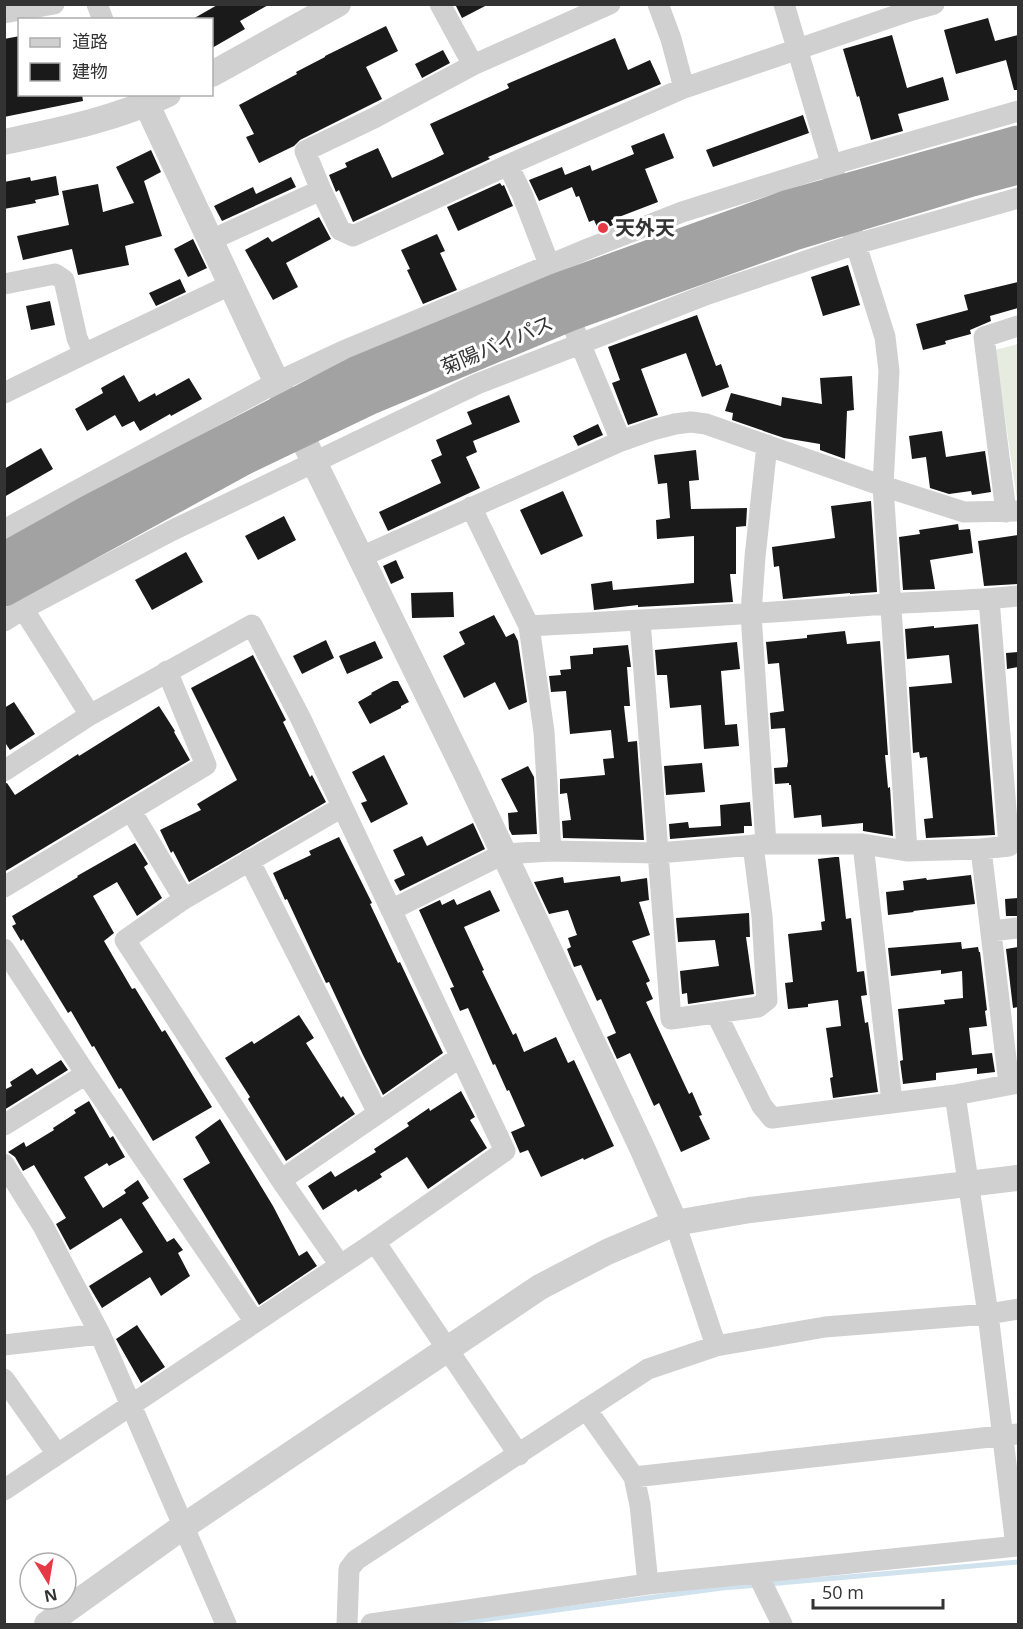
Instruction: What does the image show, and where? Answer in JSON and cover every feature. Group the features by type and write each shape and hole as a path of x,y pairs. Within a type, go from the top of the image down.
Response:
{"highway":[{"name":"菊陽バイパス","path":"10,586 243,459 288,407 368,399 564,303 794,234 843,205 1018,142"},
{"name":"菊陽バイパス","path":"843,205 972,180 1018,168"}],"street":[{"path":"4,13 54,4"},
{"path":"213,73 338,4"},
{"path":"440,4 473,65"},
{"path":"610,4 473,65 305,152 340,230 353,236 684,88 911,8 934,4"},
{"path":"658,4 671,39 684,88"},
{"path":"784,4 843,205 885,337 889,371 884,486 907,851"},
{"path":"4,142 85,125 152,98 211,240 288,407 466,773 675,1223 716,1346"},
{"path":"843,205 1018,111"},
{"path":"508,165 522,194 621,441"},
{"path":"211,240 321,190"},
{"path":"10,586 171,531 477,384 564,303 682,212 1018,198"},
{"path":"4,284 55,274 64,280 76,338 84,354"},
{"path":"4,393 232,284"},
{"path":"4,530 288,407 341,352 564,303"},
{"path":"361,556 621,441 652,430 691,422 706,424 964,512 1012,511 984,337 1018,326"},
{"path":"640,621 671,1019 758,1007 767,1000 751,614 767,445"},
{"path":"471,507 529,626 544,732 551,851"},
{"path":"4,621 10,586"},
{"path":"10,586 90,715"},
{"path":"529,626 640,621 1018,596"},
{"path":"391,910 503,854 551,851 658,853 760,844 863,844 907,851 1009,846 1012,800 989,599"},
{"path":"4,771 90,715 252,625 300,717 505,1151 375,1242 4,1490"},
{"path":"4,886 206,765 167,672"},
{"path":"340,1265 281,1180 125,940 183,899 342,807"},
{"path":"130,811 183,899"},
{"path":"863,844 892,1102"},
{"path":"716,1013 762,1106 771,1118 955,1095 1014,1083 981,849"},
{"path":"249,860 378,1113"},
{"path":"991,931 1018,928"},
{"path":"4,949 255,1322"},
{"path":"281,1180 460,1057"},
{"path":"4,1125 86,1074"},
{"path":"371,1624 648,1584 1017,1546 1010,1435 988,1314 955,1095"},
{"path":"4,1164 43,1226 100,1334 226,1624"},
{"path":"46,1624 184,1526 540,1287 607,1252 675,1223 750,1210 1018,1178"},
{"path":"375,1242 519,1455"},
{"path":"347,1624 349,1569 356,1560 648,1369 716,1346 825,1327 988,1314 1018,1309"},
{"path":"4,1346 100,1334"},
{"path":"4,1379 57,1454"},
{"path":"586,1409 634,1477 640,1505 648,1584"},
{"path":"634,1477 1010,1435"},
{"path":"757,1573 782,1624"}],"shaded area":[{"path":"1018,344 1018,499 1017,499 995,350"}],"building":[{"path":"219,4 270,4 240,21 245,29 213,47 213,18 194,18"},
{"path":"455,4 489,4 462,18"},
{"path":"988,18 995,41 1018,35 1018,90 1014,90 1006,60 956,74 944,30"},
{"path":"386,26 398,51 366,67 382,99 259,163 246,137 254,134 239,105 325,56"},
{"path":"892,35 907,88 943,77 949,100 898,114 903,131 871,140 843,49"},
{"path":"18,36 18,96 82,96 83,101 4,117 4,39"},
{"path":"615,38 628,70 650,60 661,84 488,157 490,159 353,222 339,190 336,192 329,175 347,167 345,163 378,148 392,178 434,159 444,154 430,124 509,88 507,84"},
{"path":"443,50 450,63 422,78 415,64"},
{"path":"803,115 809,133 713,167 706,150"},
{"path":"664,133 674,158 645,169 658,202 611,220 613,225 599,231 594,220 589,222 579,196 576,197 572,187 539,201 529,180 562,167 565,175 590,165 592,171 634,154 631,146"},
{"path":"151,150 161,172 144,181 162,236 125,246 129,265 78,275 72,249 23,260 17,236 69,225 62,191 98,184 103,212 134,203 116,167"},
{"path":"56,176 59,195 35,200 36,203 4,209 4,182 30,177 31,181"},
{"path":"291,177 296,187 222,221 214,206 253,187 256,194"},
{"path":"500,183 504,185 513,206 458,231 447,207"},
{"path":"319,217 331,239 286,263 298,287 273,300 245,250 268,237 272,242"},
{"path":"437,234 445,251 440,253 457,290 423,304 407,270 410,269 401,250"},
{"path":"193,239 207,268 188,277 174,249"},
{"path":"848,265 860,305 823,316 811,277"},
{"path":"180,279 186,292 156,306 149,293"},
{"path":"1018,282 1018,308 990,316 991,321 970,330 971,334 923,350 916,324 968,310 964,295"},
{"path":"50,301 55,325 31,330 26,306"},
{"path":"697,315 716,366 721,364 729,387 702,397 686,353 641,369 658,415 628,425 612,383 620,380 608,347"},
{"path":"124,375 139,402 155,393 156,396 189,378 202,399 140,431 134,421 122,427 115,415 87,431 75,409 103,393 101,388"},
{"path":"852,376 854,410 847,411 845,459 820,450 820,444 784,438 732,420 733,413 725,411 731,393 781,406 782,397 822,404 820,378"},
{"path":"509,395 520,422 473,441 477,452 466,457 480,488 388,531 379,512 441,483 431,460 442,455 436,440 472,424 467,412"},
{"path":"598,424 603,435 578,446 573,436"},
{"path":"942,431 946,457 985,451 991,492 972,495 971,491 949,494 930,488 926,457 912,459 909,436"},
{"path":"41,448 53,469 4,497 4,469"},
{"path":"696,450 699,480 689,481 691,509 747,508 746,526 736,527 736,574 730,574 733,602 638,607 638,605 594,610 591,584 612,581 613,590 694,583 694,536 657,539 656,520 670,518 667,483 658,484 654,455"},
{"path":"563,491 583,536 541,555 520,510"},
{"path":"871,501 877,592 783,599 779,566 774,567 772,547 835,538 831,506"},
{"path":"284,516 296,540 258,560 245,536"},
{"path":"958,524 959,530 970,529 973,553 930,560 935,589 903,590 899,537 920,534 919,530"},
{"path":"1018,535 1018,584 984,586 978,541"},
{"path":"186,552 203,582 152,610 135,580"},
{"path":"396,560 404,578 391,584 383,566"},
{"path":"453,592 454,617 412,618 411,593"},
{"path":"494,615 506,637 514,633 518,641 527,702 509,710 495,682 464,698 443,656 465,644 459,632"},
{"path":"978,624 995,835 926,838 924,819 933,818 927,757 920,758 919,752 913,753 909,687 952,683 949,655 907,659 905,629"},
{"path":"845,631 847,644 880,641 888,755 885,755 888,788 890,787 893,836 863,831 863,823 822,827 821,815 794,818 791,785 789,783 775,784 774,768 787,767 788,761 785,728 771,729 770,713 784,711 779,663 768,664 766,642"},
{"path":"326,640 334,658 302,674 293,656"},
{"path":"375,641 383,658 347,674 339,656"},
{"path":"737,642 740,669 721,671 725,725 737,724 739,746 704,749 701,705 670,708 667,675 657,675 655,650"},
{"path":"628,645 631,667 627,667 630,706 624,706 628,742 637,741 644,840 563,838 562,821 571,820 567,793 560,794 560,779 605,775 603,759 614,758 611,730 570,734 566,691 551,692 549,676 561,675 560,670 571,669 570,656 593,654 593,648"},
{"path":"1018,652 1018,667 1007,669 1006,653"},
{"path":"253,655 286,720 283,722 310,777 312,775 326,802 189,882 160,830 201,810 197,804 237,780 191,688"},
{"path":"393,681 398,681 409,702 370,724 358,702"},
{"path":"14,702 35,734 10,750 4,741 4,708"},
{"path":"159,706 190,760 4,872 4,784 7,783 15,795"},
{"path":"384,755 408,804 371,823 361,803 367,801 352,772"},
{"path":"702,763 705,792 666,795 664,766"},
{"path":"528,766 534,777 537,834 512,835 509,829 508,813 518,812 501,779"},
{"path":"750,802 752,826 744,826 744,833 670,839 669,824 688,822 689,828 721,826 720,805"},
{"path":"473,823 485,849 400,891 394,880 405,875 393,850 422,836 427,846"},
{"path":"339,837 443,1053 383,1095 273,873 311,855 309,851"},
{"path":"135,843 148,864 144,867 162,898 137,916 117,882 93,896 114,933 104,941 132,989 135,988 162,1032 165,1030 212,1107 153,1141 94,1046 92,1047 71,1011 68,1013 23,939 21,941 12,926 16,924 12,916"},
{"path":"839,857 846,919 851,918 857,972 864,971 867,995 861,996 865,1023 868,1022 878,1092 833,1098 830,1078 833,1077 826,1028 841,1026 838,1000 788,1009 785,983 793,982 788,934 822,930 821,922 825,921 818,859"},
{"path":"971,875 975,904 888,915 886,892 904,890 903,881"},
{"path":"620,876 621,882 647,878 649,900 639,902 650,935 632,941 650,981 646,983 653,999 646,1002 689,1094 692,1092 702,1115 699,1116 710,1139 681,1152 659,1103 654,1106 630,1053 617,1059 607,1037 616,1033 601,999 597,1001 581,965 574,967 567,949 571,947 568,938 577,935 568,910 549,914 534,882 563,877 564,883"},
{"path":"490,890 500,911 464,927 513,1035 516,1033 524,1052 556,1037 568,1063 574,1060 614,1146 541,1177 528,1150 520,1153 511,1132 525,1126 509,1090 507,1091 495,1064 493,1065 468,1008 460,1011 450,988 454,987 419,910 440,900 442,905 454,899 457,905"},
{"path":"1018,898 1018,916 1006,916 1005,899"},
{"path":"749,913 750,937 746,937 754,994 688,1004 687,993 682,994 680,971 719,966 715,940 678,942 676,918"},
{"path":"961,942 962,949 978,947 980,952 987,1010 985,1011 987,1026 969,1028 972,1055 992,1053 995,1072 977,1074 977,1068 936,1073 936,1080 903,1084 898,1009 945,1004 944,1000 963,998 962,971 941,974 941,970 891,976 888,948"},
{"path":"1018,947 1018,1007 1013,1008 1006,949"},
{"path":"299,1015 314,1038 306,1043 341,1098 343,1096 355,1114 286,1161 225,1058 252,1041 254,1044"},
{"path":"61,1060 68,1070 4,1110 4,1090 12,1086 10,1082 32,1068 37,1075"},
{"path":"461,1091 475,1117 470,1120 487,1148 428,1189 407,1157 380,1174 382,1177 358,1192 356,1189 323,1210 308,1186 331,1171 335,1177 376,1152 374,1149 409,1126 407,1123"},
{"path":"89,1101 110,1138 113,1136 125,1157 109,1166 107,1163 84,1177 103,1208 126,1193 124,1190 138,1180 149,1198 142,1203 167,1242 174,1238 183,1250 178,1253 190,1276 161,1296 150,1277 102,1308 89,1286 143,1252 121,1218 70,1250 56,1224 66,1218 34,1165 23,1171 15,1157 8,1152 24,1142 26,1147 54,1130 53,1128 76,1113 74,1110"},
{"path":"220,1119 273,1206 299,1256 307,1251 317,1266 259,1305 183,1179 210,1163 195,1137"},
{"path":"137,1325 165,1367 141,1383 116,1339"}],"waterway":[{"path":"768,1584 1018,1562"},
{"path":"451,1624 759,1585"}],"place":[{"name":"天外天","path":"603,228"}]}
